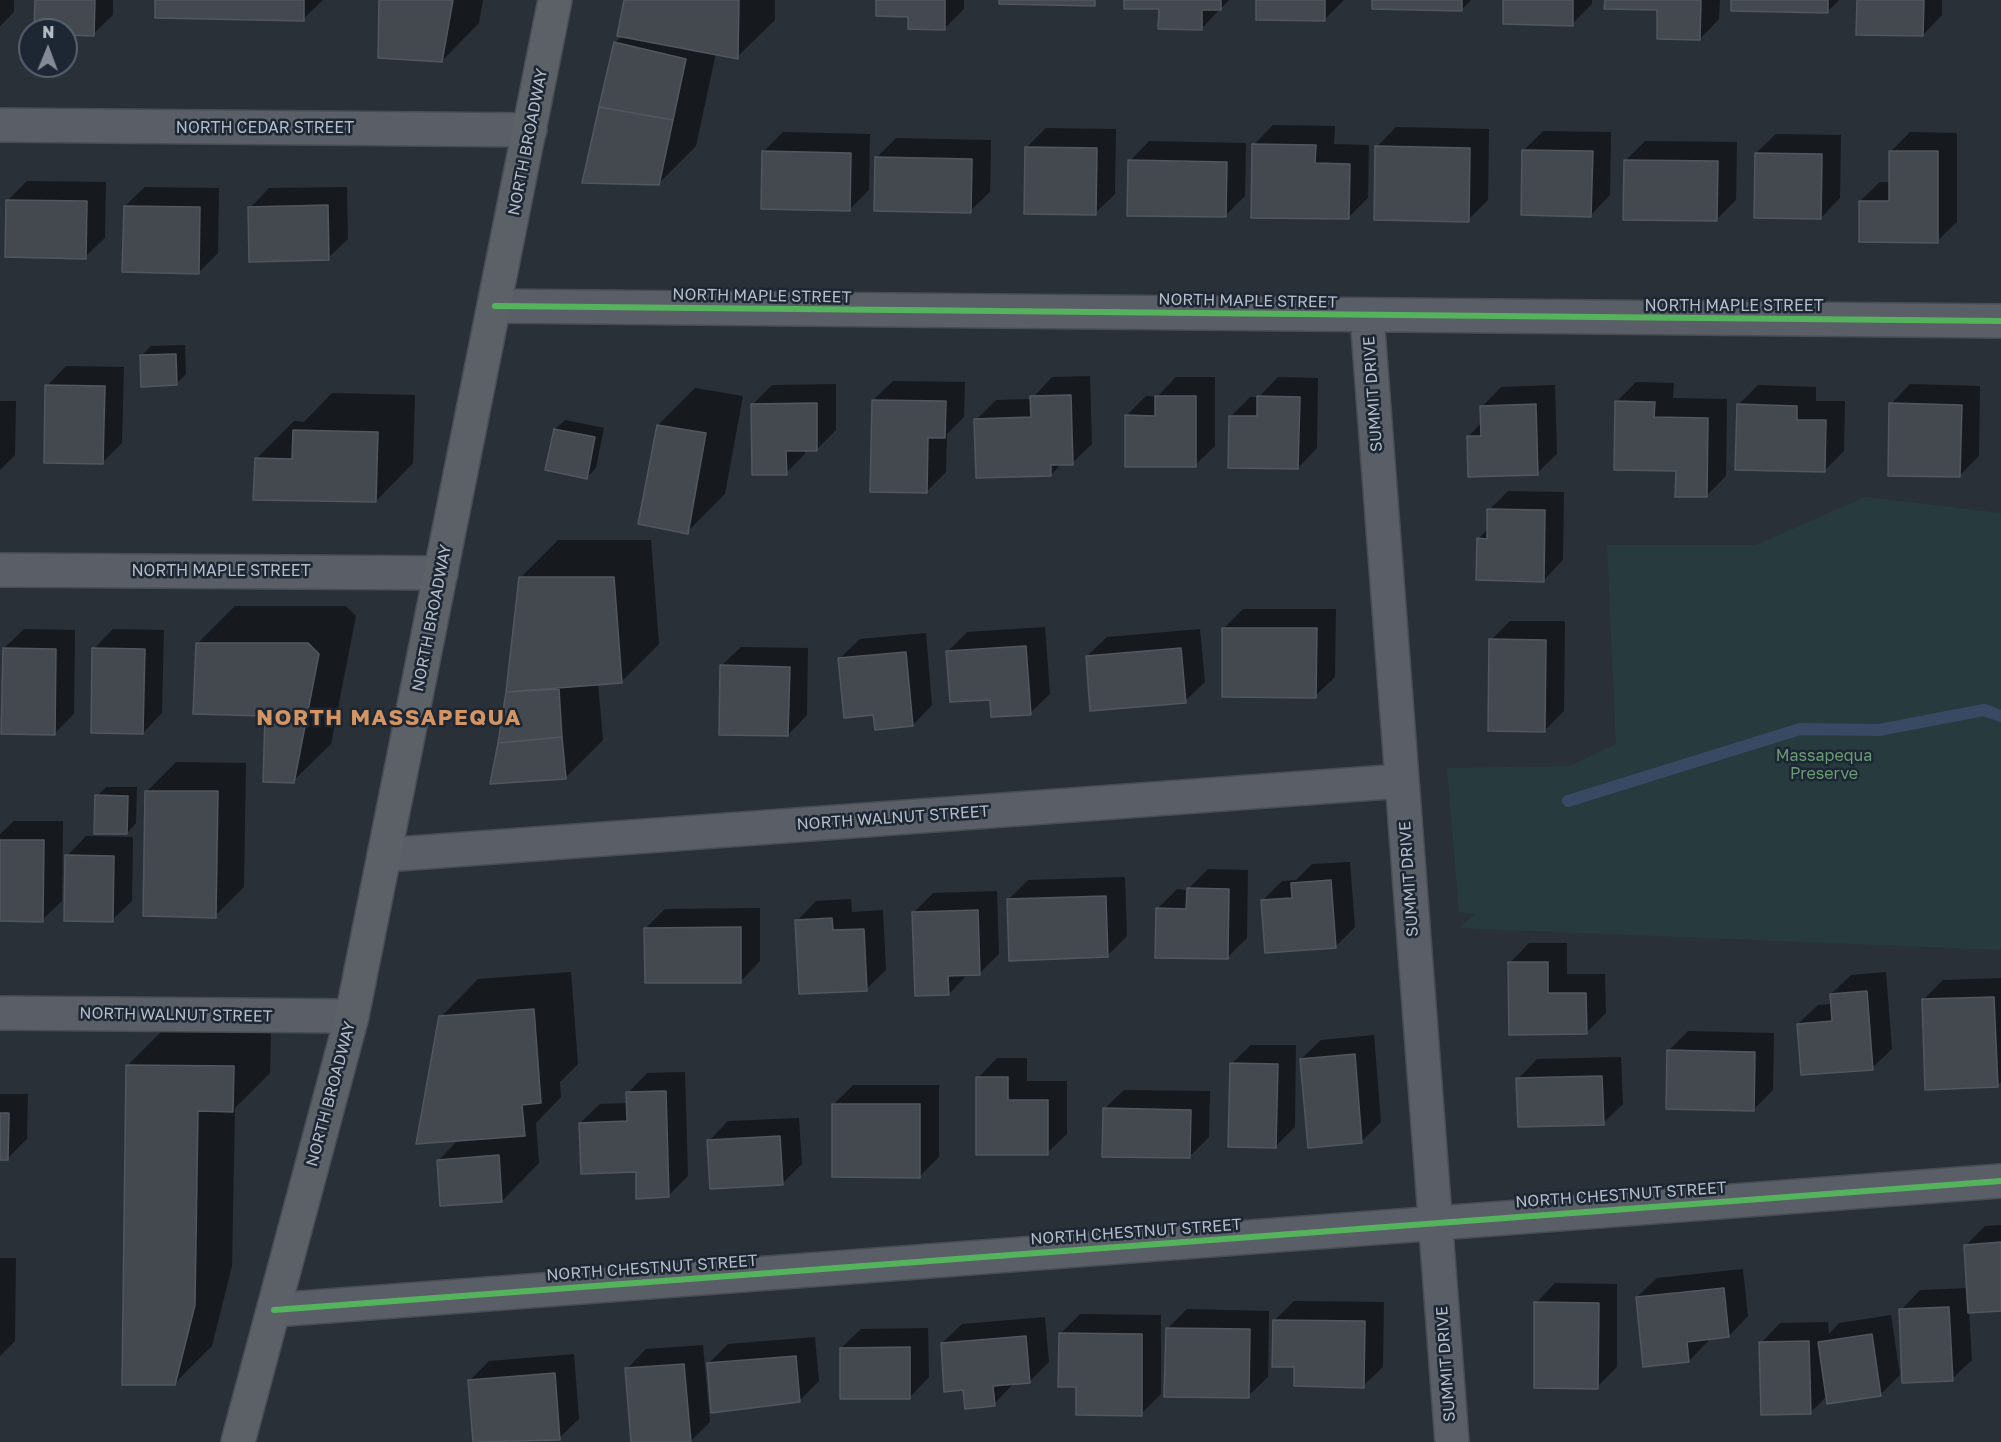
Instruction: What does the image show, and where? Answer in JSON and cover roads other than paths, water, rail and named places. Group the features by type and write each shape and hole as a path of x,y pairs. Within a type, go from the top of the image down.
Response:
{"main road":[{"name":"NORTH BROADWAY","path":"238,1442 352,1016 555,0"}],"street":[{"name":"NORTH CEDAR STREET","path":"0,125 530,130"},
{"name":"NORTH MAPLE STREET","path":"495,306 2001,321"},
{"name":"SUMMIT DRIVE","path":"1367,316 1452,1442"},
{"name":"NORTH MAPLE STREET","path":"0,570 441,573"},
{"name":"NORTH WALNUT STREET","path":"384,855 1401,781"},
{"name":"NORTH WALNUT STREET","path":"0,1013 352,1016"},
{"name":"NORTH CHESTNUT STREET","path":"274,1310 2001,1181"}],"waterway":[{"path":"1568,801 1800,729 1879,730 1984,710 2001,716"}],"district":[{"name":"NORTH MASSAPEQUA","path":"389,718"}],"park label":[{"name":"Massapequa Preserve","path":"1824,765"}]}
